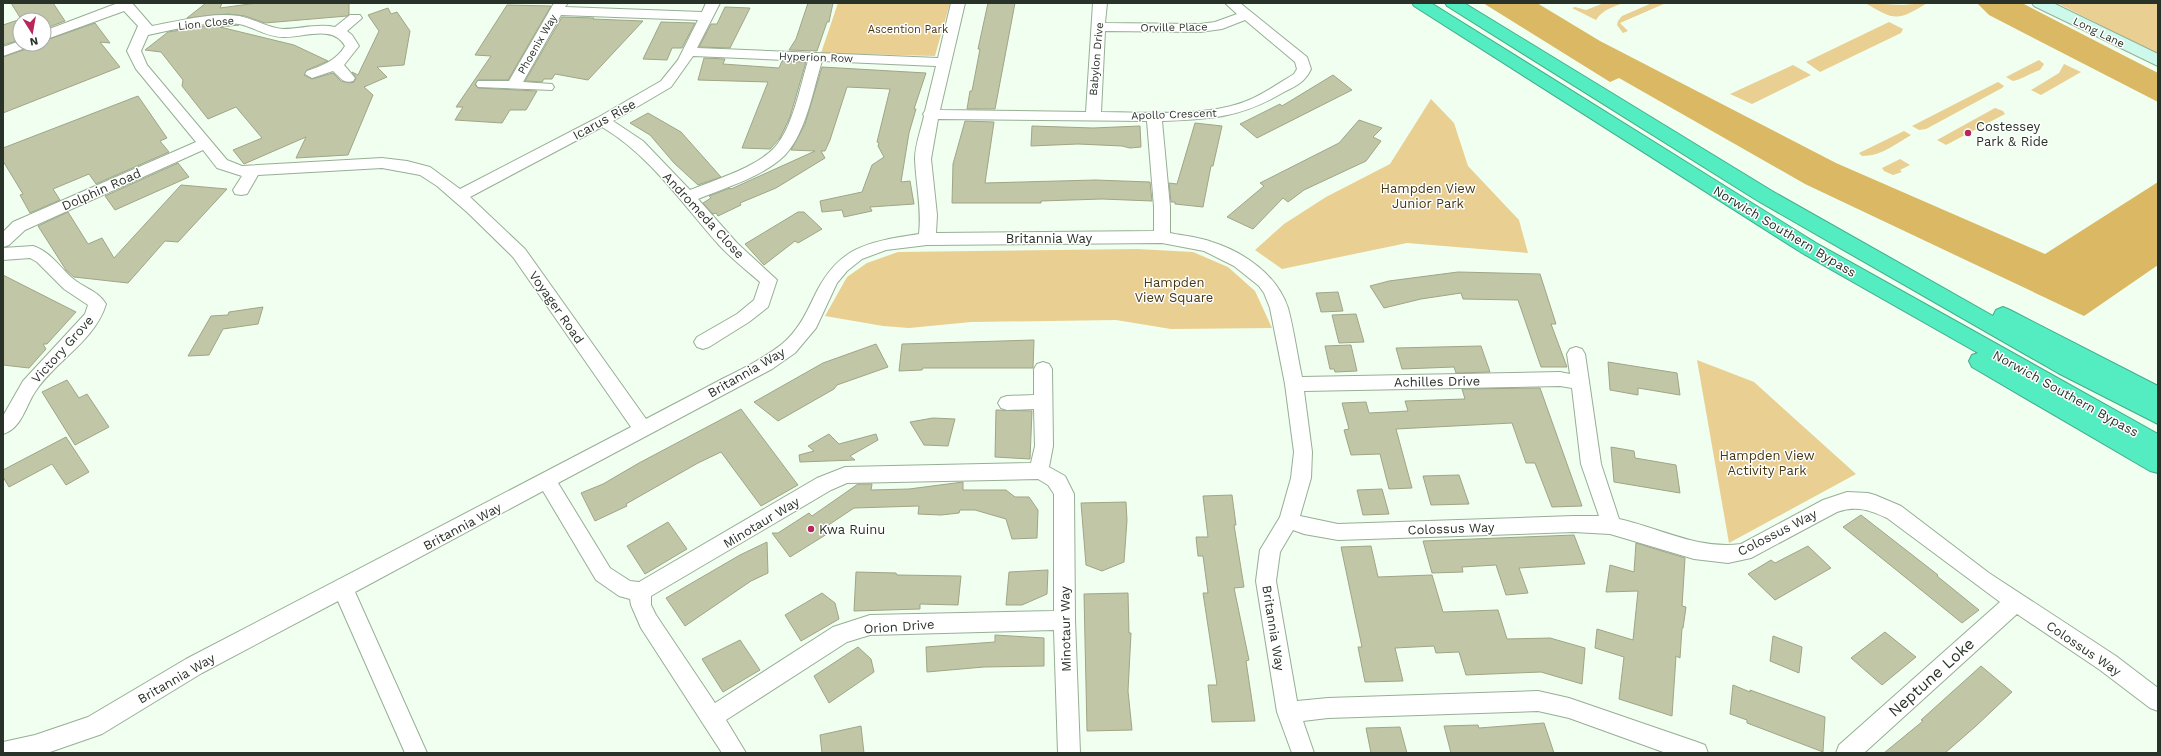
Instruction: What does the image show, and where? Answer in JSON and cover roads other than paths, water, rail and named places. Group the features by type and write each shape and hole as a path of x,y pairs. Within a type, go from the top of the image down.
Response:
{"highway":[{"name":"Norwich Southern Bypass","path":"1420,3 1809,248 2158,445"},
{"name":"Norwich Southern Bypass","path":"1453,3 1772,200 2066,367 2158,415"},
{"path":"1540,56 1935,280 2158,396"},
{"path":"1547,82 1706,196 1867,295 2158,464"}],"street":[{"name":"Icarus Rise","path":"458,197 602,121 666,84 676,74 689,52 713,3"},
{"path":"927,239 929,215 923,159 930,114 958,3"},
{"name":"Babylon Drive","path":"1093,116 1100,3"},
{"name":"Apollo Crescent","path":"930,114 1154,117 1204,114 1238,109 1255,103 1300,77 1304,69 1302,60 1232,3"},
{"name":"Long Lane","path":"2040,3 2158,61"},
{"path":"52,33 126,4 145,26 134,51 141,66 222,164 240,171 388,163 407,166 425,172 442,182 458,197"},
{"path":"559,7 707,16"},
{"name":"Phoenix Way","path":"514,85 559,7"},
{"name":"Orville Place","path":"1099,27 1200,28 1217,26 1246,15"},
{"path":"312,74 336,65 348,55 352,46 349,38 339,30 355,18"},
{"name":"Lion Close","path":"143,32 235,19 252,22 280,33 339,30"},
{"name":"Hyperion Row","path":"689,52 943,62"},
{"path":"688,197 763,164 780,150 791,131 816,57"},
{"path":"336,65 348,78"},
{"name":"Phoenix Way","path":"483,84 547,86"},
{"path":"1154,117 1155,148 1163,212 1162,237"},
{"name":"Andromeda Close","path":"602,121 634,142 688,197 727,243 769,280 762,303 743,318 703,342"},
{"name":"Dolphin Road","path":"3,241 7,235 25,223 204,144"},
{"path":"241,190 253,170"},
{"name":"Voyager Road","path":"458,197 520,253 642,428"},
{"name":"Britannia Way","path":"4,753 35,746 94,726 194,666 343,589 642,428 766,364 789,348 810,323 830,280 841,266 856,255 884,245 927,239 1162,237 1208,246 1240,262 1265,282 1272,291 1279,308 1294,384 1303,452 1301,478 1289,520 1270,550 1266,581 1288,712 1303,753"},
{"name":"Victory Grove","path":"3,254 33,252 43,258 70,284 90,297 97,304 93,317 29,386 10,420 3,427"},
{"path":"1576,354 1591,464 1608,513 1610,526"},
{"path":"1039,471 1044,446 1043,369"},
{"name":"Achilles Drive","path":"1294,384 1560,379 1580,382"},
{"path":"1007,403 1043,402"},
{"name":"Minotaur Way","path":"640,590 657,584 824,484 845,474 1039,471 1051,475 1062,487 1064,494 1064,620 1068,753"},
{"path":"546,481 603,574 626,590 640,590 642,605 648,621 735,753"},
{"name":"Colossus Way","path":"1289,520 1304,526 1338,532 1574,524 1610,526 1696,549 1733,555 1744,552 1830,506 1847,500 1868,501 1894,512 2015,602 2108,663 2158,701"},
{"path":"343,589 416,753"},
{"name":"Neptune Loke","path":"1847,753 2015,602"},
{"name":"Orion Drive","path":"712,717 841,634 870,626 1064,620"},
{"path":"1288,712 1328,708 1538,701 1569,708 1697,753"}],"place":[{"name":"Costessey Park & Ride","path":"1968,133"},
{"name":"Kwa Ruinu","path":"811,529"}],"park label":[{"name":"Ascention Park","path":"908,29"},
{"name":"Hampden View Junior Park","path":"1428,196"},
{"name":"Hampden View Square","path":"1174,290"},
{"name":"Hampden View Activity Park","path":"1767,462"}]}
